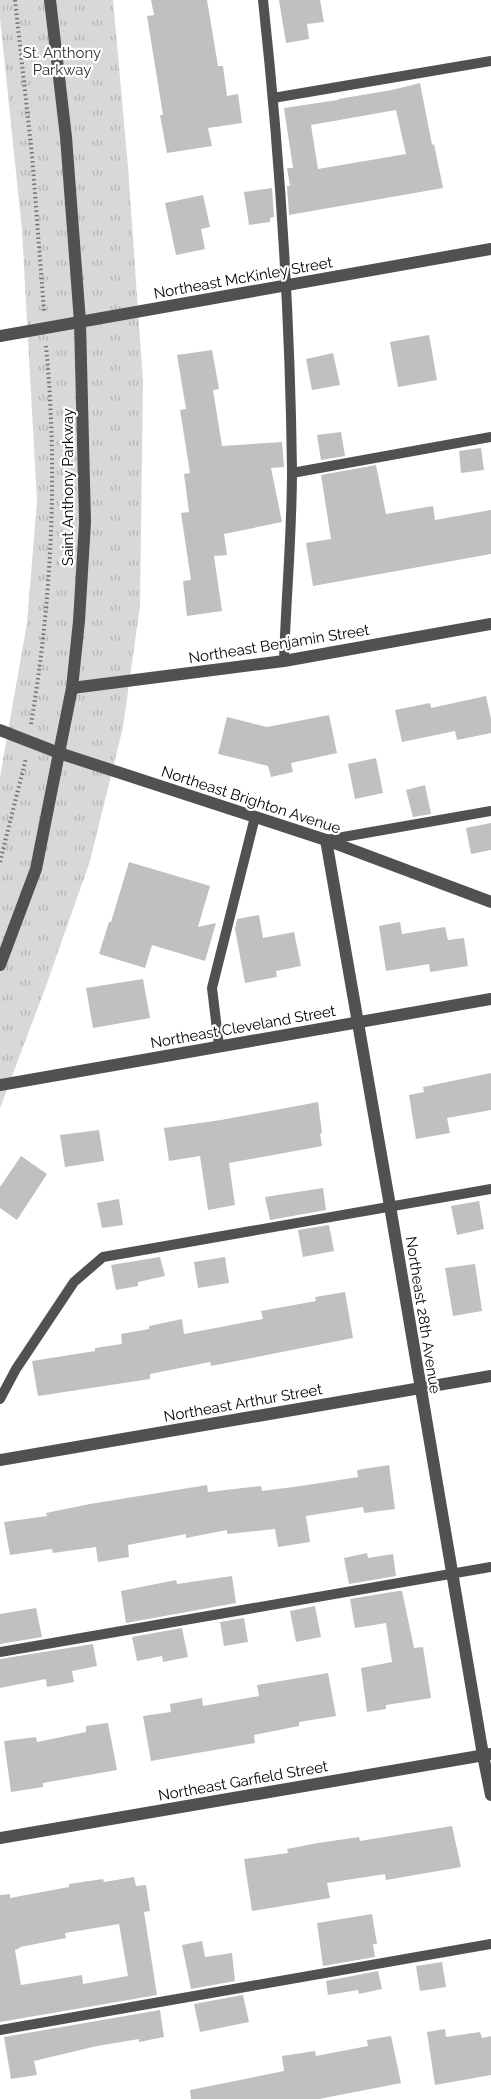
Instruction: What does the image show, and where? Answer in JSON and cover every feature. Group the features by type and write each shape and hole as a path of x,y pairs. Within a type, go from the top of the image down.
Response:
{"street":[{"name":"Saint Anthony Parkway","path":"0,965 36,869 72,688 85,522 80,322 66,137 50,0"},
{"name":"Northeast McKinley Street","path":"0,336 491,249"},
{"name":"Northeast Benjamin Street","path":"72,688 284,661 491,624"},
{"name":"Northeast Brighton Avenue","path":"0,730 59,753 326,840 491,902"},
{"name":"Northeast 28th Avenue","path":"326,840 452,1574 487,1755 491,1795"},
{"name":"Northeast Cleveland Street","path":"0,1085 491,999"},
{"name":"Northeast Arthur Street","path":"0,1460 491,1376"},
{"name":"Northeast Garfield Street","path":"0,1838 487,1755"}],"lane":[{"path":"263,0 287,285 292,473 284,661"},
{"path":"273,98 491,61"},
{"path":"292,473 491,438"},
{"path":"326,840 491,811"},
{"path":"219,1046 212,988 255,817"},
{"path":"0,1399 16,1369 74,1282 103,1257 491,1189"},
{"path":"0,1652 491,1567"},
{"path":"0,2030 491,1944"}],"path":[{"path":"15,0 32,154 42,298"},
{"path":"32,718 46,625 50,549 52,463 47,356"},
{"path":"0,862 24,772"}],"green space":[{"name":"St. Anthony Parkway","path":"0,0 113,0 128,167 143,381 140,606 123,727 90,861 0,1108 0,777 27,623 37,501 22,230"}],"building":[{"path":"151,0 207,0 218,66 223,66 227,96 238,94 242,123 208,128 212,146 167,153 147,16 154,15"},
{"path":"279,0 320,0 324,22 307,24 309,39 286,43"},
{"path":"420,83 443,188 289,215 287,186 290,186 287,168 293,168 284,108 392,90","holes":["396,110 406,154 318,169 311,125"]},
{"path":"272,188 274,217 270,218 270,222 249,225 244,192"},
{"path":"203,195 210,227 201,229 205,249 176,255 165,203"},
{"path":"429,335 437,380 398,387 390,342"},
{"path":"212,350 219,389 213,390 222,446 282,442 284,467 271,468 282,522 224,534 227,555 214,556 222,611 187,616 183,581 191,580 181,513 189,512 184,474 190,473 180,410 186,409 177,355"},
{"path":"333,353 340,385 312,390 306,359"},
{"path":"341,432 345,456 321,460 317,435"},
{"path":"481,448 484,470 461,473 459,451"},
{"path":"376,465 386,514 433,506 435,520 491,510 491,554 313,586 306,543 331,539 321,475"},
{"path":"486,696 491,719 491,733 457,740 455,731 402,742 395,710 430,703 431,708"},
{"path":"329,715 337,753 291,763 293,772 271,777 268,766 218,754 227,717 267,727"},
{"path":"376,758 383,793 355,799 348,764"},
{"path":"425,785 431,814 413,817 406,790"},
{"path":"491,823 491,850 471,854 466,828"},
{"path":"129,862 210,886 198,927 216,923 205,961 152,945 145,968 99,954"},
{"path":"259,915 263,938 294,932 301,966 276,971 277,977 245,983 235,929 237,919"},
{"path":"400,922 402,934 445,927 448,940 464,938 468,966 430,972 429,964 386,971 379,926"},
{"path":"143,979 150,1018 93,1028 86,988"},
{"path":"491,1073 491,1110 447,1118 450,1133 416,1139 409,1095 424,1092 423,1087"},
{"path":"318,1102 322,1146 229,1163 235,1205 208,1210 200,1156 169,1161 164,1128"},
{"path":"99,1130 104,1161 65,1167 60,1135"},
{"path":"21,1156 47,1174 17,1220 0,1208 0,1187"},
{"path":"323,1188 326,1210 270,1220 265,1197"},
{"path":"119,1199 123,1225 102,1228 97,1203"},
{"path":"479,1201 484,1229 457,1235 451,1206"},
{"path":"329,1225 334,1251 303,1257 298,1230"},
{"path":"160,1257 165,1276 138,1282 138,1286 116,1290 111,1265"},
{"path":"225,1257 229,1283 198,1288 194,1262"},
{"path":"475,1264 482,1311 453,1316 445,1268"},
{"path":"345,1292 353,1338 211,1366 210,1362 150,1374 150,1379 38,1396 32,1361 95,1351 95,1348 122,1344 121,1334 149,1329 149,1326 182,1319 184,1334 263,1319 261,1311 316,1301 315,1297"},
{"path":"389,1465 395,1509 364,1513 363,1507 306,1516 310,1542 278,1547 275,1529 227,1534 227,1530 186,1538 186,1534 128,1545 129,1557 98,1562 96,1547 53,1553 52,1549 10,1555 4,1522 47,1516 46,1513 90,1504 207,1485 208,1492 261,1486 262,1491 301,1486 358,1477 357,1470"},
{"path":"367,1553 368,1558 393,1554 396,1576 349,1584 344,1558"},
{"path":"232,1576 236,1603 126,1623 121,1591 176,1580 177,1584"},
{"path":"402,1591 414,1648 423,1647 431,1698 386,1705 386,1709 367,1712 361,1668 392,1662 386,1623 355,1628 350,1599"},
{"path":"315,1606 321,1637 296,1642 290,1611"},
{"path":"36,1608 42,1637 0,1644 0,1614"},
{"path":"244,1618 248,1642 224,1646 220,1622"},
{"path":"182,1628 188,1657 163,1662 162,1656 137,1661 132,1637"},
{"path":"93,1644 97,1666 72,1671 74,1682 47,1687 46,1679 0,1688 0,1659"},
{"path":"328,1673 336,1716 299,1722 299,1726 254,1735 255,1743 151,1761 143,1716 171,1712 170,1704 202,1698 203,1706 259,1696 257,1685"},
{"path":"108,1723 117,1770 43,1783 43,1787 11,1792 4,1741 36,1737 37,1742 86,1732 86,1726"},
{"path":"452,1826 461,1867 386,1880 385,1874 327,1883 330,1898 252,1911 244,1859 288,1853 287,1849 318,1843 359,1837 360,1841"},
{"path":"134,1877 136,1886 146,1885 150,1911 144,1912 157,1995 0,2022 0,1895 10,1894 10,1898 69,1887 69,1884 103,1879 104,1882","holes":["119,1924 128,1976 83,1984 82,1975 21,1985 15,1950 66,1938 65,1933"]},
{"path":"372,1914 377,1944 373,1944 375,1957 323,1966 317,1923"},
{"path":"202,1941 205,1957 232,1953 235,1981 191,1989 182,1945"},
{"path":"442,1962 446,1987 420,1991 416,1966"},
{"path":"378,1971 382,1989 359,1994 358,1990 328,1995 326,1981"},
{"path":"243,1995 249,2022 200,2032 194,2004"},
{"path":"160,2010 164,2037 97,2046 34,2061 37,2075 11,2079 4,2037"},
{"path":"445,2029 446,2037 480,2032 482,2038 491,2036 491,2075 435,2085 427,2032"},
{"path":"391,2036 401,2083 319,2099 191,2099 190,2090 284,2071 282,2056 315,2051 316,2056 368,2046 367,2040"}]}
